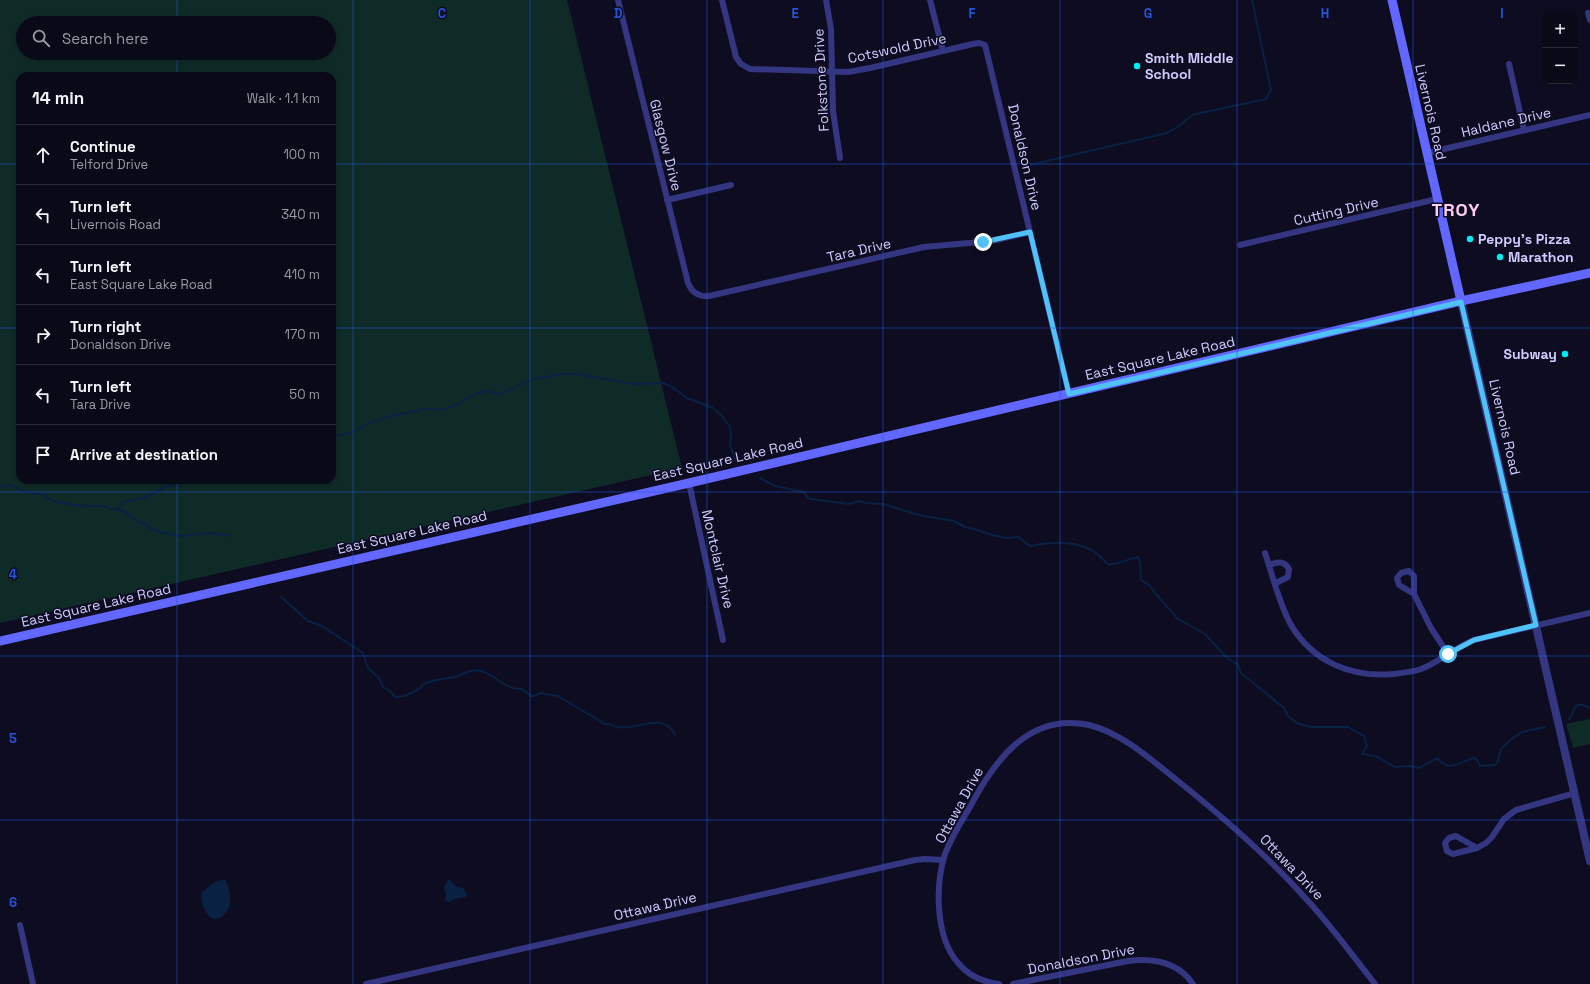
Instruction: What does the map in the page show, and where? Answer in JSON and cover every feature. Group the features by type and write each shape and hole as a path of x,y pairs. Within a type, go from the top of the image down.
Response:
{"main road":[{"name":"Livernois Road","path":"1392,0 1461,302"},
{"name":"East Square Lake Road","path":"0,641 689,483 1590,273"}],"street":[{"name":"Glasgow Drive","path":"618,0 688,283 695,293"},
{"name":"Cotswold Drive","path":"722,0 734,52 738,61 745,67 756,69 831,71 857,70 973,44 982,44"},
{"name":"Folkstone Drive","path":"826,0 831,29 833,111 840,158"},
{"path":"930,0 943,51"},
{"path":"1588,12 1590,20"},
{"name":"Donaldson Drive","path":"982,44 985,45 987,51 1069,394"},
{"path":"1509,64 1524,130"},
{"name":"Haldane Drive","path":"1426,153 1590,115"},
{"path":"667,200 731,185"},
{"name":"Cutting Drive","path":"1240,246 1437,199"},
{"name":"Tara Drive","path":"695,293 702,296 709,296 924,247 992,241 1030,232"},
{"name":"Livernois Road","path":"1461,302 1590,861"},
{"name":"Montclair Drive","path":"689,483 723,640"},
{"path":"1265,553 1286,615 1297,633 1307,645 1317,654 1339,667 1370,675 1407,672 1423,668 1474,640 1590,613"},
{"path":"1269,565 1281,562 1286,564 1289,569 1288,577 1276,583"},
{"path":"1414,594 1431,628 1448,654"},
{"name":"Ottawa Drive","path":"366,984 915,860 943,860 948,846 986,778 1014,745 1032,732 1049,726 1075,724 1096,727 1113,734 1143,753 1243,834 1313,906 1375,984"},
{"path":"1477,848 1456,836 1449,838 1445,843 1447,852 1453,854 1477,848 1489,840 1504,819 1516,810 1575,793"},
{"path":"943,860 939,881 939,908 942,927 948,947 959,965 967,972 983,980 999,984"},
{"path":"20,925 33,984"},
{"name":"Donaldson Drive","path":"1013,984 1128,961 1144,960 1155,960 1172,965 1187,976 1194,984"}],"green space":[{"path":"0,0 567,0 682,468 0,623"},
{"path":"1590,719 1590,744 1573,748 1566,724"}],"water":[{"path":"225,879 230,893 229,907 224,915 218,919 214,919 208,915 204,908 201,895 202,892 215,882"},
{"path":"448,880 450,880 457,887 463,888 467,895 466,897 447,902 445,900 446,893 444,888"}],"waterway":[{"path":"1025,166 1167,133 1196,114 1266,99 1271,90 1252,0"},
{"path":"336,435 350,433 372,422 391,416 424,409 440,410 448,408 485,391 499,394 533,379 564,374 578,374 632,384 664,383 687,398 713,408 721,415 730,427 730,446 736,460"},
{"path":"760,478 775,486 804,492 807,497 811,499 849,504 859,501 883,504 919,515 954,521 965,527 993,535 1006,538 1018,537 1030,546 1053,543 1069,543 1094,551 1108,564 1114,564 1138,557 1140,562 1141,580 1149,585 1178,619 1205,634 1226,657 1238,665 1241,673 1284,708 1288,716 1297,723 1310,727 1348,727 1364,736 1367,746 1363,754 1378,757 1395,767 1411,766 1419,768 1437,758 1446,765 1450,766 1474,758 1480,766 1495,765 1498,761 1501,749 1509,741 1522,732 1545,727"},
{"path":"118,509 123,502 143,498 167,486 176,484"},
{"path":"0,487 11,485 26,492 43,494 54,501 62,503 103,506 113,510 118,509 127,513 138,522 146,524 151,529 164,533 180,536 210,533 229,536"},
{"path":"281,597 308,621 322,626 363,653 368,668 379,678 383,687 391,692 395,697 412,693 424,684 432,681 477,670 484,672 515,689 522,689 531,696 541,693 558,696 605,724 618,727 627,727 662,723 669,727 675,735"},
{"path":"1569,719 1572,716 1576,706 1583,705 1590,708"}],"place":[{"name":"Smith Middle School","path":"1137,66"},
{"name":"Peppy's Pizza","path":"1470,239"},
{"name":"Marathon","path":"1500,257"},
{"name":"Subway","path":"1565,354"}],"district":[{"name":"TROY","path":"1456,209"}],"route":[{"path":"983,242 1030,232 1069,394 1461,302 1536,625 1486,636 1466,643 1448,654"}]}
